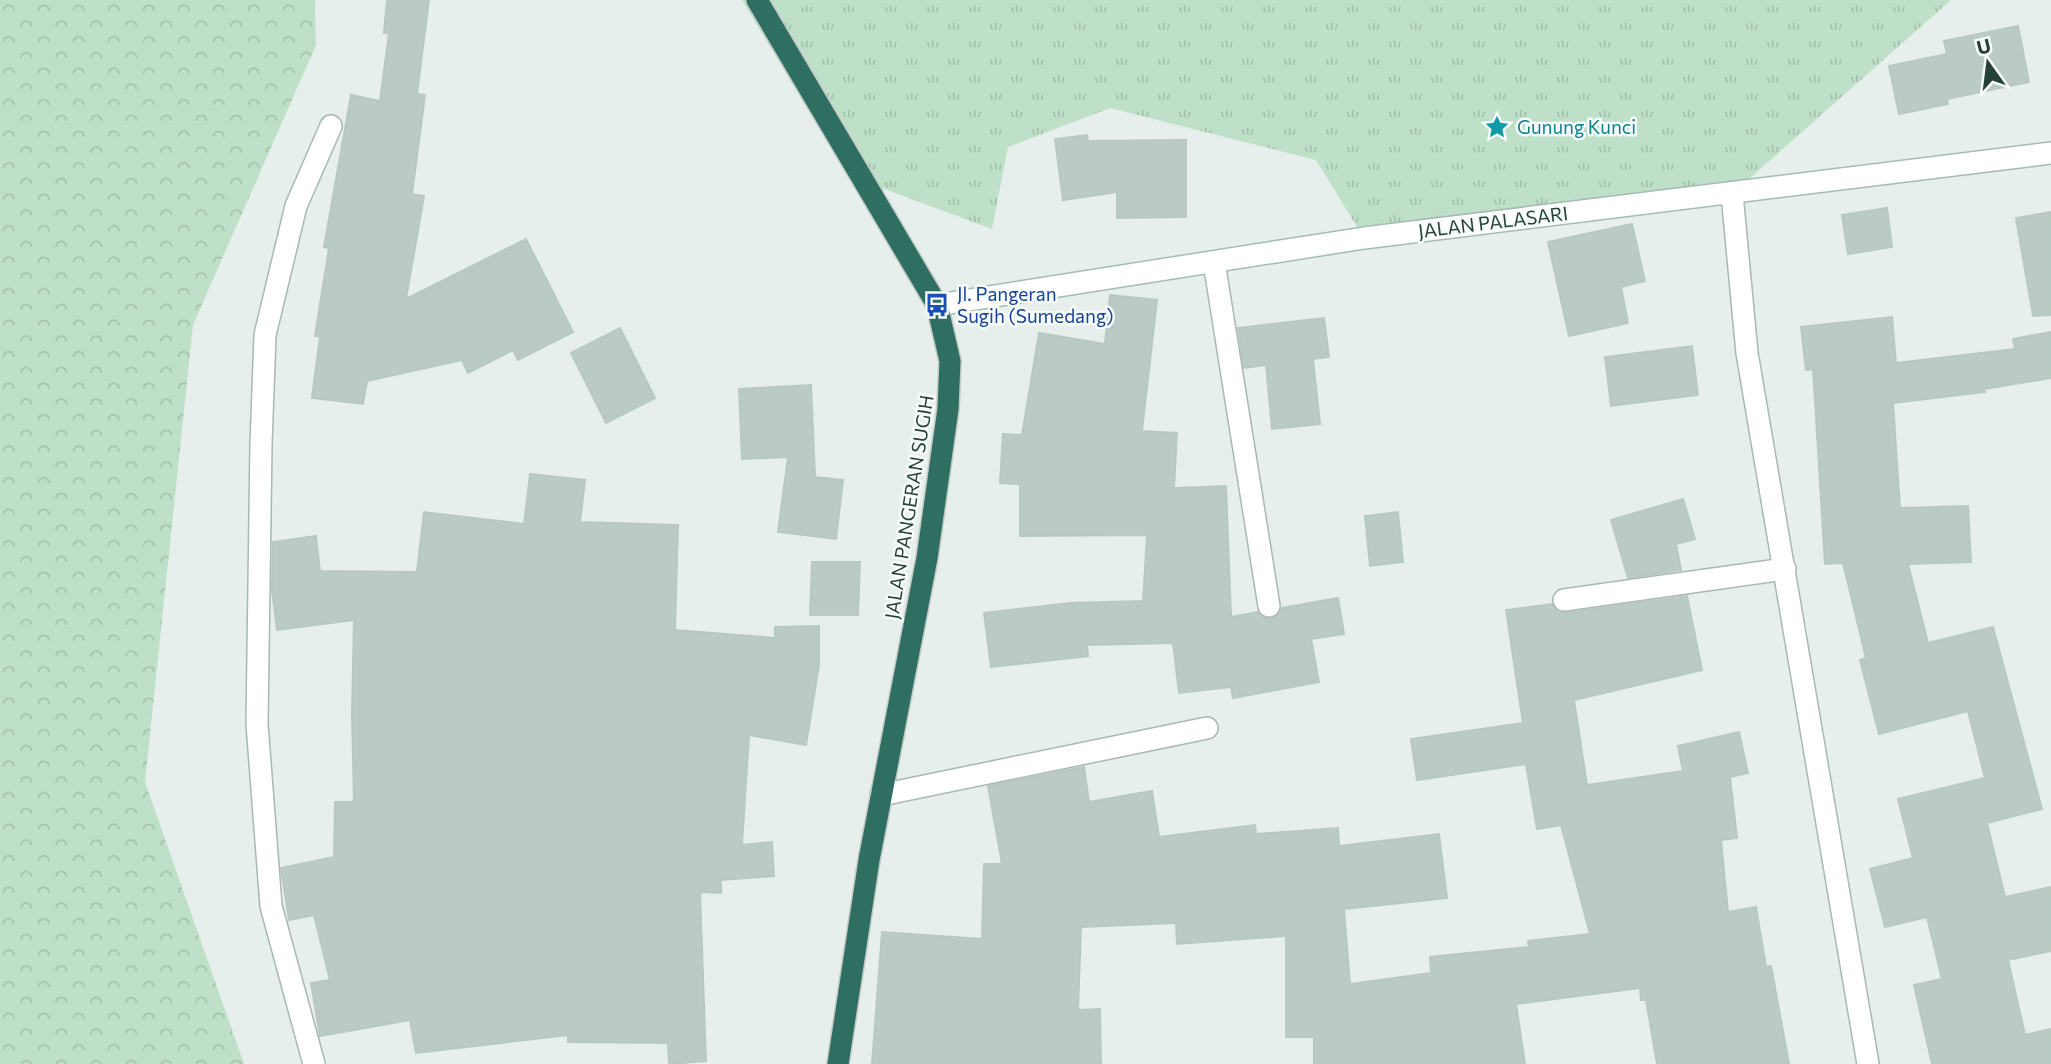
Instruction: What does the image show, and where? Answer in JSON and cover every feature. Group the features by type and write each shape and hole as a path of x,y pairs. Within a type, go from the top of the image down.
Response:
{"highway":[{"name":"JALAN PANGERAN SUGIH","path":"757,0 937,305 950,361 948,409 927,558 881,795 838,1064"}],"street":[{"path":"314,1064 271,906 257,724 261,444 265,335 296,206 331,127"},
{"name":"JALAN PALASARI","path":"937,305 1364,238 2051,153"},
{"path":"1732,194 1747,353 1868,1064"},
{"path":"1214,262 1269,606"},
{"path":"1564,600 1784,569"},
{"path":"881,795 1207,729"}],"green space":[{"path":"0,0 315,0 316,45 193,325 145,782 244,1064 0,1064"},
{"name":"Gunung Kunci","path":"742,0 1951,0 1732,194 1364,238 1316,160 1110,108 1008,147 992,229 847,175"}],"building":[{"path":"387,0 429,0 417,94 425,95 412,194 424,196 406,299 526,239 573,332 518,360 513,350 468,373 462,360 367,381 363,404 312,398 320,337 315,336 329,248 324,247 351,95 380,101 389,33 384,33"},
{"path":"2018,26 2029,82 1947,99 1948,104 1899,114 1889,66 1947,54 1944,41"},
{"path":"1087,135 1088,141 1186,140 1186,217 1117,218 1117,192 1063,200 1055,139"},
{"path":"1887,208 1892,247 1848,254 1842,215"},
{"path":"2051,212 2051,315 2033,316 2016,218"},
{"path":"1632,224 1645,281 1621,287 1628,323 1569,336 1548,242"},
{"path":"1110,295 1157,300 1142,431 1177,433 1174,488 1226,486 1231,617 1258,612 1264,618 1272,619 1282,608 1338,598 1344,634 1311,639 1319,682 1233,698 1231,687 1179,693 1173,643 1087,645 1088,656 991,667 984,613 1070,603 1143,601 1147,535 1020,536 1020,484 1000,483 1003,434 1022,435 1039,333 1105,344"},
{"path":"1892,317 1896,363 2015,349 2013,339 2051,332 2051,378 1984,389 1985,392 1893,403 1900,508 1968,506 1971,562 1908,564 1928,643 1993,627 2042,809 1987,823 2005,897 2051,887 2051,951 2008,960 2025,1035 2051,1029 2051,1064 1932,1064 1914,985 1942,979 1927,917 1885,927 1870,869 1913,858 1898,799 1985,778 1968,711 1879,734 1860,660 1866,658 1843,563 1825,564 1813,369 1806,370 1801,327"},
{"path":"1324,318 1329,357 1313,359 1320,424 1272,429 1266,365 1244,368 1238,328"},
{"path":"620,328 655,398 606,423 571,353"},
{"path":"1692,346 1698,395 1611,406 1605,357"},
{"path":"811,385 815,477 843,480 836,539 778,532 788,457 742,459 739,389"},
{"path":"530,474 585,480 580,522 678,525 675,630 775,638 775,627 819,626 819,665 806,745 749,735 742,845 772,842 774,876 721,880 721,893 700,892 706,1061 669,1064 668,1043 568,1042 568,1035 416,1053 410,1020 320,1036 311,983 330,980 314,915 289,920 281,868 334,857 335,802 354,802 354,620 277,630 272,590 273,542 316,536 320,571 417,572 424,512 524,524"},
{"path":"1683,499 1695,539 1676,544 1681,570 1628,578 1611,520"},
{"path":"1398,512 1403,562 1370,566 1365,516"},
{"path":"812,562 860,562 858,615 810,615"},
{"path":"1687,596 1702,670 1574,700 1587,785 1683,771 1678,746 1739,732 1748,773 1730,777 1737,838 1721,840 1728,912 1756,907 1766,967 1771,966 1789,1064 1657,1064 1646,1000 1641,1000 1640,988 1516,1004 1525,1064 1314,1064 1314,1037 1286,1037 1286,936 1177,944 1176,923 1081,927 1078,1010 1100,1009 1101,1064 872,1064 882,932 982,939 984,864 1002,864 988,786 1084,767 1089,802 1152,791 1159,837 1255,825 1256,834 1338,828 1339,846 1439,834 1447,898 1344,909 1350,984 1431,973 1430,957 1529,947 1528,941 1590,934 1561,825 1537,829 1526,764 1417,780 1411,739 1523,723 1506,610 1552,604 1558,612 1566,613"}],"place":[{"name":"Gunung Kunci","path":"1497,127"},
{"name":"Jl. Pangeran Sugih (Sumedang)","path":"937,305"}]}
